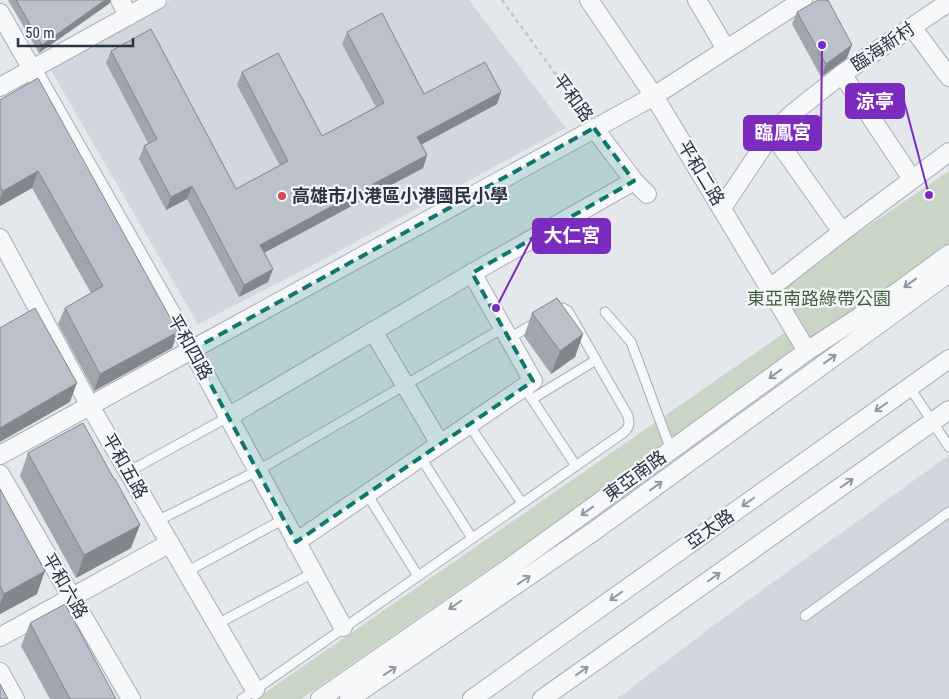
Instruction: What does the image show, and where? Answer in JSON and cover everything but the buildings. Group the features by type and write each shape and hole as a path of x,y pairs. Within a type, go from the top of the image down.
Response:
{"street":[{"path":"120,0 129,16"},
{"path":"0,87 157,0"},
{"name":"平和二路","path":"589,0 654,96 807,351"},
{"path":"696,0 726,49"},
{"path":"0,455 654,96 796,2"},
{"name":"臨海新村","path":"722,208 772,133 793,113 842,74 949,2"},
{"name":"平和四路","path":"0,14 192,350 343,627"},
{"path":"912,27 949,77"},
{"path":"842,74 912,179"},
{"name":"平和路","path":"472,273 640,188 594,128"},
{"path":"772,133 842,232"},
{"path":"769,289 949,152"},
{"name":"平和五路","path":"0,238 90,406 217,624 249,694"},
{"name":"東亞南路","path":"320,699 509,568 807,351 896,293 949,254"},
{"path":"228,417 472,273 533,381 528,393 469,425 296,542"},
{"name":"東亞南路","path":"350,699 593,532 949,273"},
{"path":"373,331 440,444"},
{"name":"亞太路","path":"472,699 949,359"},
{"path":"542,699 949,410"},
{"name":"平和六路","path":"0,474 131,699"},
{"path":"0,637 170,543"},
{"path":"0,672 15,699"}],"lane":[{"path":"157,521 257,471 405,384 557,309 563,308 568,311 630,422 628,428 623,433 249,694"},
{"path":"605,312 631,342 671,450"},
{"path":"576,466 528,393 596,360"},
{"path":"910,388 949,446"},
{"path":"128,472 228,417"},
{"path":"469,425 522,503"},
{"path":"421,458 472,538"},
{"path":"367,494 418,576"},
{"path":"805,616 949,512"},
{"path":"186,572 284,519"},
{"path":"217,624 313,573"}],"path":[{"name":"平和路","path":"502,0 594,128"}],"highlighted area":[{"path":"594,128 634,181 472,273 533,381 296,542 192,350"}],"shaded area":[{"name":"高雄市小港區小港國民小學","path":"171,0 469,0 566,128 317,263 198,324 49,67"},
{"path":"949,455 949,699 617,699 714,625"}],"green space":[{"name":"東亞南路綠帶公園","path":"949,171 949,244 807,348 773,291"},
{"name":"東亞南路綠帶公園","path":"790,329 805,351 301,699 256,699"}],"place":[{"name":"臨鳳宮","path":"822,45"},
{"name":"涼亭","path":"929,195"},
{"name":"高雄市小港區小港國民小學","path":"282,196"},
{"name":"大仁宮","path":"496,308"}]}
